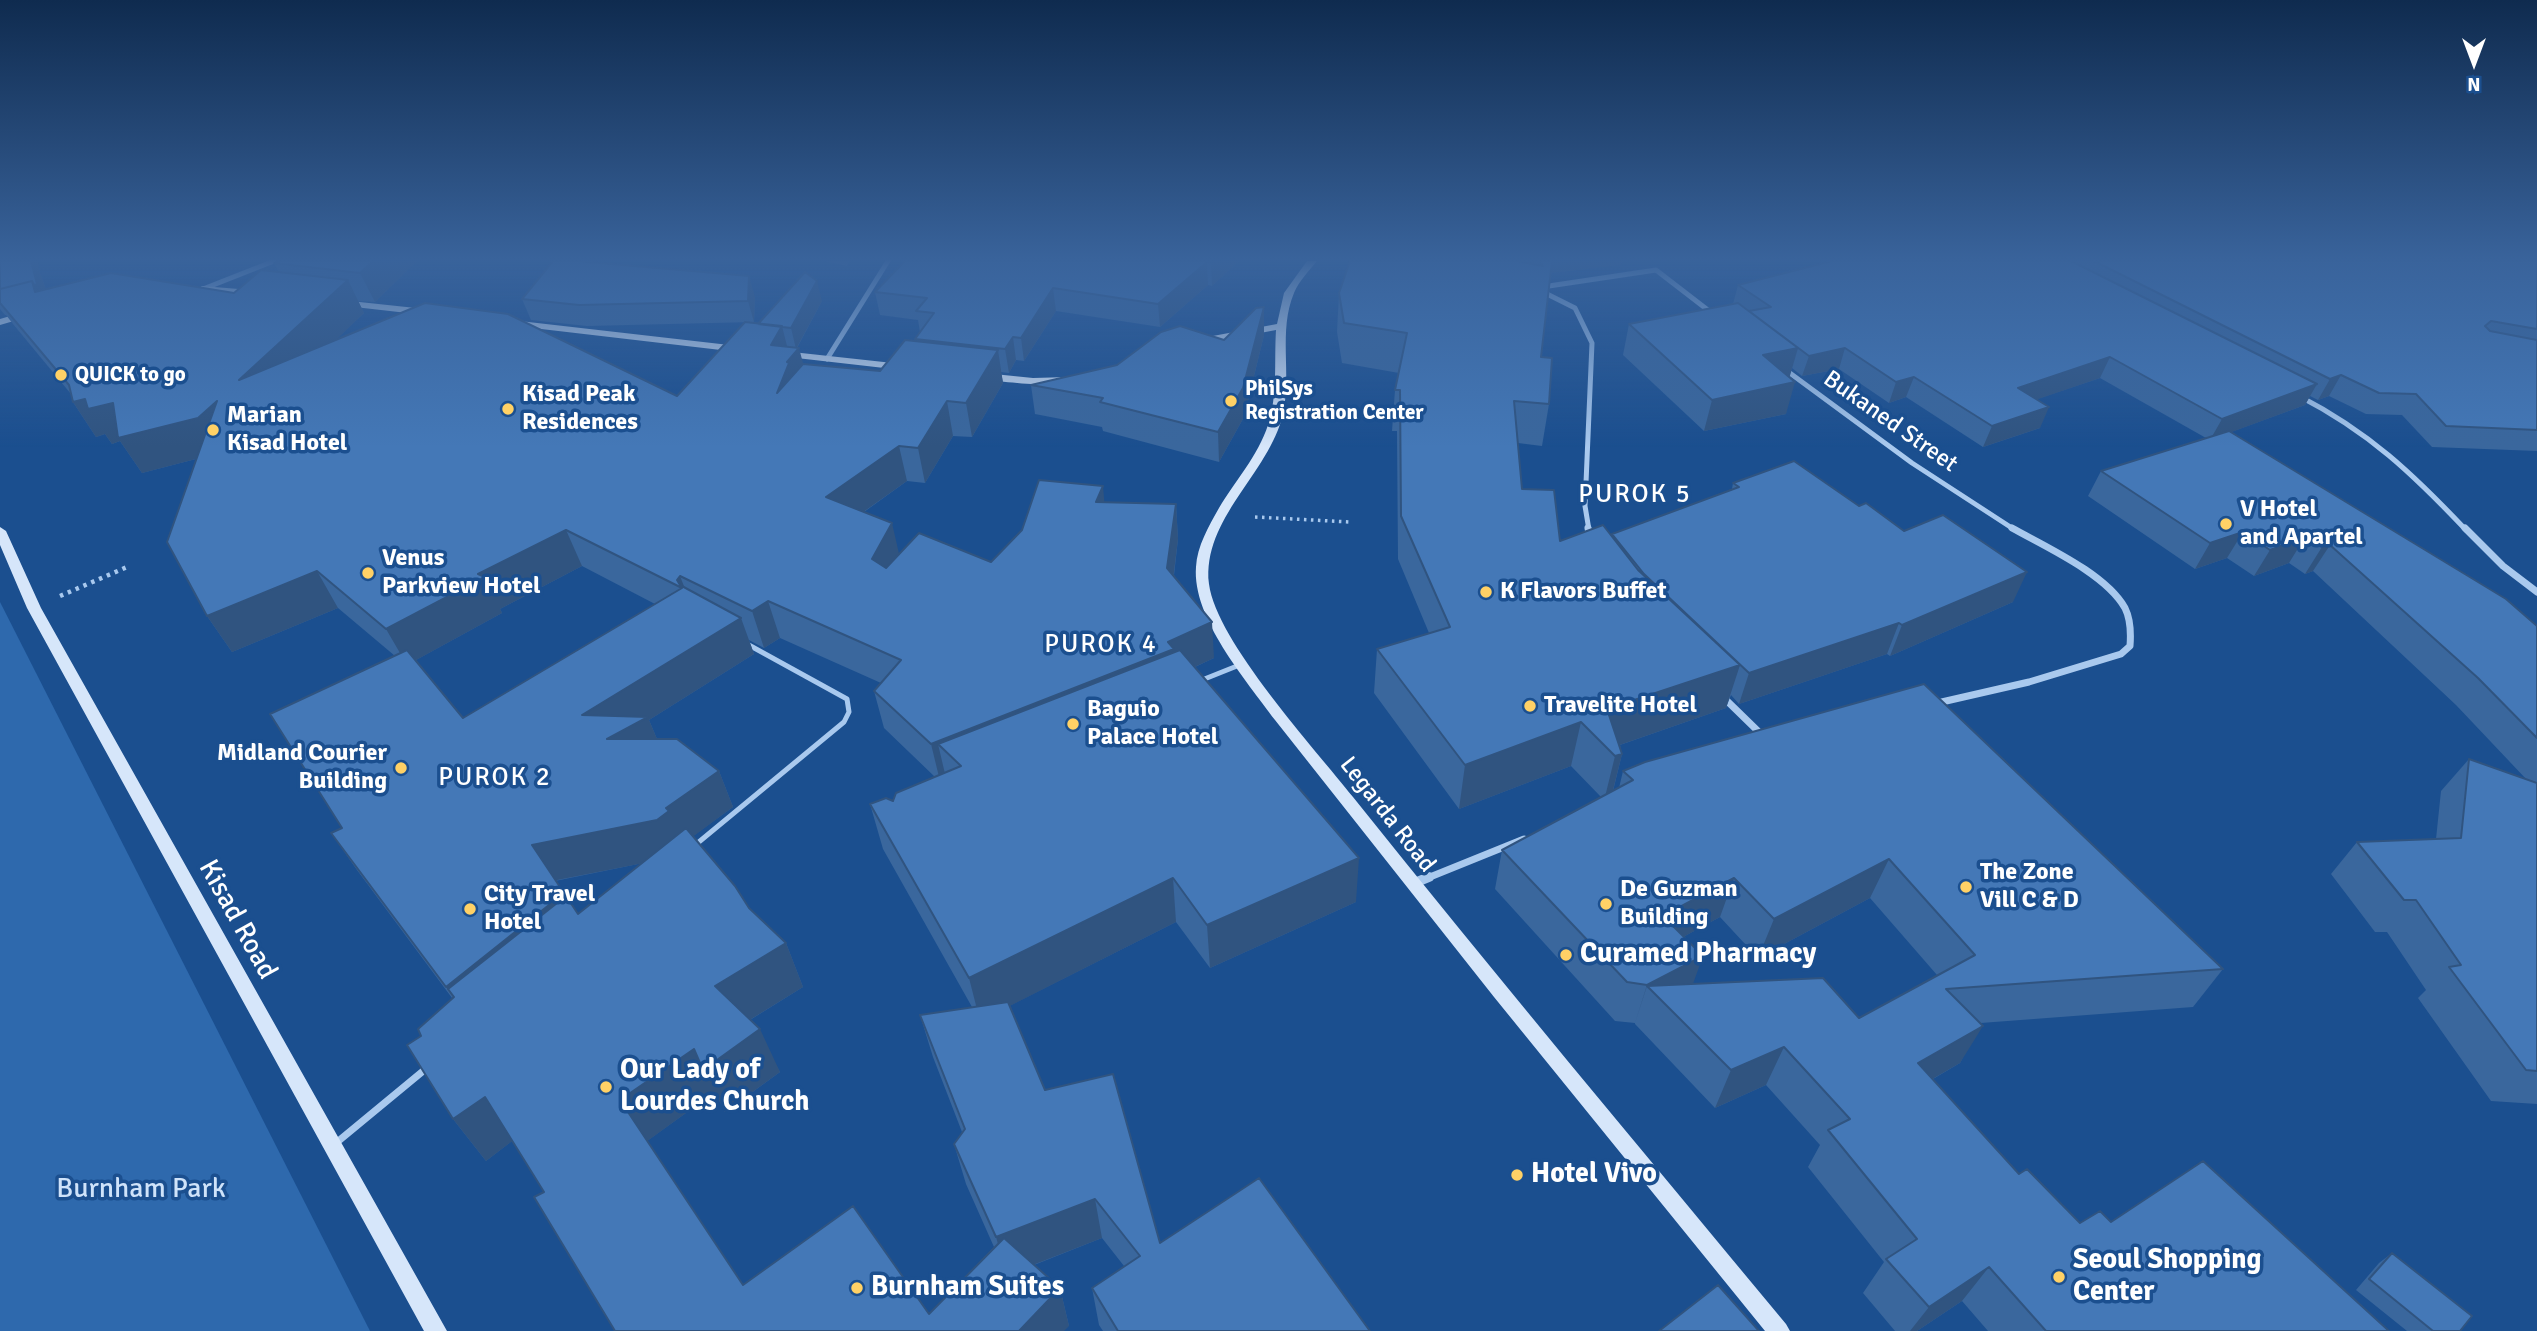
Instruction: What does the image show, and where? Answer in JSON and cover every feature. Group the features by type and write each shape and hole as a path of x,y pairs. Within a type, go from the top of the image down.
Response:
{"main road":[{"path":"520,323 746,350"},
{"path":"1193,344 1283,326"},
{"name":"Legarda Road","path":"1283,326 1282,395 1273,429 1205,548 1202,584 1214,620 1278,711 1412,884 1779,1331"},
{"path":"773,353 909,368"},
{"path":"978,375 1033,381 1083,380"},
{"name":"Kisad Road","path":"0,531 34,608 436,1331"}],"street":[{"path":"827,359 849,323"},
{"path":"1585,323 1592,343 1585,506 1594,551"},
{"name":"Bukaned Street","path":"1772,359 1856,424 1991,516 2099,582 2123,604 2131,627 2130,646 2121,654 2029,682 1925,706"},
{"path":"2294,393 2342,418 2388,451 2498,562 2537,592"},
{"path":"1720,694 1769,741 1756,747"},
{"path":"1412,884 1540,833"}],"lane":[{"path":"684,854 844,722 849,712 847,699 743,642"},
{"path":"1194,683 1244,663"},
{"path":"333,1145 439,1057"}],"path":[{"path":"1251,517 1349,522"},
{"path":"34,608 127,567"}],"green space":[{"name":"Burnham Park","path":"0,602 370,1331 0,1331"}],"building":[{"path":"17,323 301,323 239,380 376,323 527,323 677,396 744,323 782,326 771,345 799,348 787,362 789,363 777,393 803,364 880,371 905,340 998,350 966,403 947,401 918,448 899,446 826,497 892,523 872,559 886,568 919,533 991,562 1022,530 1039,480 1103,486 1096,502 1176,504 1167,568 1212,622 1168,642 1174,649 931,744 874,691 901,660 768,601 752,611 680,576 677,580 680,585 741,618 582,715 648,717 607,739 677,739 719,771 666,808 669,811 657,820 532,845 564,893 446,987 331,833 342,828 270,714 407,650 463,718 682,588 566,530 478,574 485,577 386,629 317,571 207,616 167,542 217,401 198,418 118,438 113,403 88,409 85,399 73,402 69,385"},
{"path":"759,323 794,323 791,328"},
{"path":"927,323 1031,323 1021,338 1013,337 1005,349 915,339"},
{"path":"1241,323 1260,323 1243,388 1218,432 1100,402 1103,398 1031,385 1117,365 1161,332 1180,326 1224,340"},
{"path":"1345,323 1545,323 1541,357 1552,358 1549,404 1514,401 1522,489 1554,490 1560,541 1603,525 1638,570 1740,665 1607,709 1622,754 1615,756 1581,722 1465,765 1377,649 1450,627 1401,516 1400,390 1395,390 1407,333"},
{"path":"1765,323 2195,323 2317,384 2222,419 2110,357 2018,388 2049,407 1992,426 1914,377 1896,382 1845,348 1809,356"},
{"path":"1765,323 1798,348 1763,355 1795,382 1712,400 1629,324"},
{"path":"2218,323 2488,323 2485,326 2490,331 2537,340 2537,430 2446,426 2416,394 2379,393 2341,375 2330,379"},
{"path":"2503,323 2537,323 2537,329"},
{"path":"2229,431 2506,599 2537,626 2537,738 2478,678 2330,545 2322,547 2305,537 2270,550 2243,532 2210,543 2101,471"},
{"path":"1794,461 1859,506 1866,503 1904,531 1943,515 2027,572 1902,625 1899,623 1749,673 1644,574 1612,534 1739,487 1733,483"},
{"path":"1180,650 1359,858 1207,925 1173,878 969,978 870,804 886,798 893,801 896,793 961,766 938,744"},
{"path":"1924,684 2223,969 1946,989 1983,1026 1918,1063 2019,1174 2027,1169 2080,1223 2100,1211 2111,1222 2203,1161 2389,1331 2046,1331 1989,1267 1929,1307 1886,1259 1917,1239 1828,1130 1850,1119 1784,1047 1731,1070 1647,986 1823,978 1859,1018 1975,955 1889,859 1774,919 1734,878 1663,916 1703,956 1647,985 1627,982 1502,850 1633,780 1623,771 1645,762"},
{"path":"2469,759 2537,783 2537,1071 2526,1070 2449,967 2461,965 2416,900 2404,900 2357,842 2461,838"},
{"path":"686,828 735,886 749,908 786,943 715,986 760,1029 703,1070 694,1049 620,1100 743,1285 853,1206 929,1314 1004,1238 1060,1288 1019,1331 615,1331 534,1197 544,1192 485,1097 453,1119 407,1045 421,1036 418,1029 454,997 448,989 566,896 578,914"},
{"path":"1008,1002 1045,1090 1113,1074 1160,1243 1259,1178 1370,1331 1118,1331 1092,1288 1140,1256 1095,1199 996,1237 954,1144 965,1129 920,1015"},
{"path":"2392,1253 2472,1316 2460,1331 2433,1331 2369,1279"},
{"path":"1718,1285 1759,1331 1659,1331"}],"place":[{"name":"QUICK to go","path":"61,375"},
{"name":"PhilSys Registration Center","path":"1231,401"},
{"name":"Kisad Peak Residences","path":"508,409"},
{"name":"Marian Kisad Hotel","path":"213,430"},
{"name":"V Hotel and Apartel","path":"2226,524"},
{"name":"Venus Parkview Hotel","path":"368,573"},
{"name":"K Flavors Buffet","path":"1486,592"},
{"name":"Travelite Hotel","path":"1530,706"},
{"name":"Baguio Palace Hotel","path":"1073,724"},
{"name":"Midland Courier Building","path":"401,768"},
{"name":"The Zone Vill C & D","path":"1966,887"},
{"name":"De Guzman Building","path":"1606,904"},
{"name":"City Travel Hotel","path":"470,909"},
{"name":"Curamed Pharmacy","path":"1566,955"},
{"name":"Our Lady of Lourdes Church","path":"606,1087"},
{"name":"Hotel Vivo","path":"1517,1175"},
{"name":"Seoul Shopping Center","path":"2059,1277"},
{"name":"Burnham Suites","path":"857,1288"}],"district":[{"name":"PUROK 5","path":"1635,495"},
{"name":"PUROK 4","path":"1101,645"},
{"name":"PUROK 2","path":"495,778"}]}
